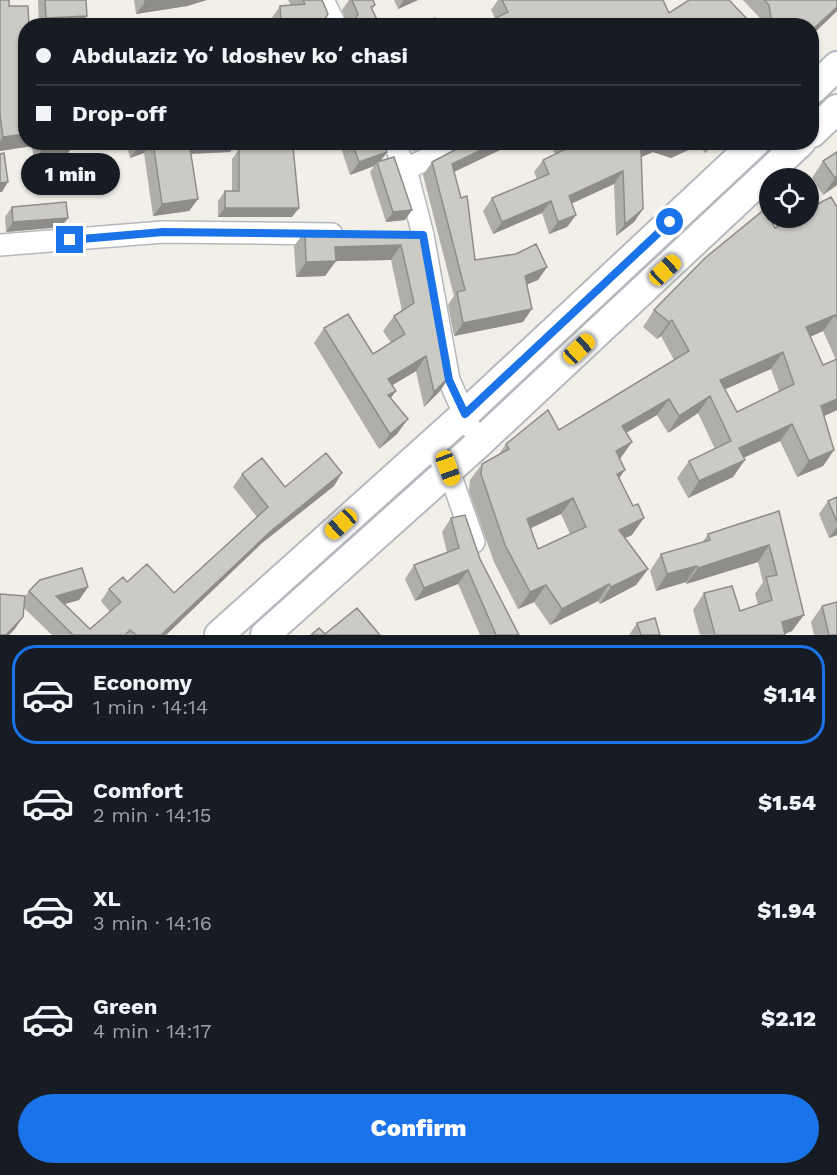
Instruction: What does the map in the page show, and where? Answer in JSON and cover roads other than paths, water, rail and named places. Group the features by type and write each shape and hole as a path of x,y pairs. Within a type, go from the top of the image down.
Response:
{"main road":[{"path":"819,83 837,66"},
{"path":"819,126 837,109"},
{"path":"219,635 465,414 747,150"},
{"path":"265,635 448,468 477,445 792,150"}],"street":[{"path":"323,0 332,18"},
{"path":"397,150 406,169 423,235 449,380 477,445"},
{"path":"406,169 445,150"},
{"path":"0,245 163,232 352,235"},
{"path":"399,235 423,235"},
{"path":"428,445 448,468 482,567"}]}
